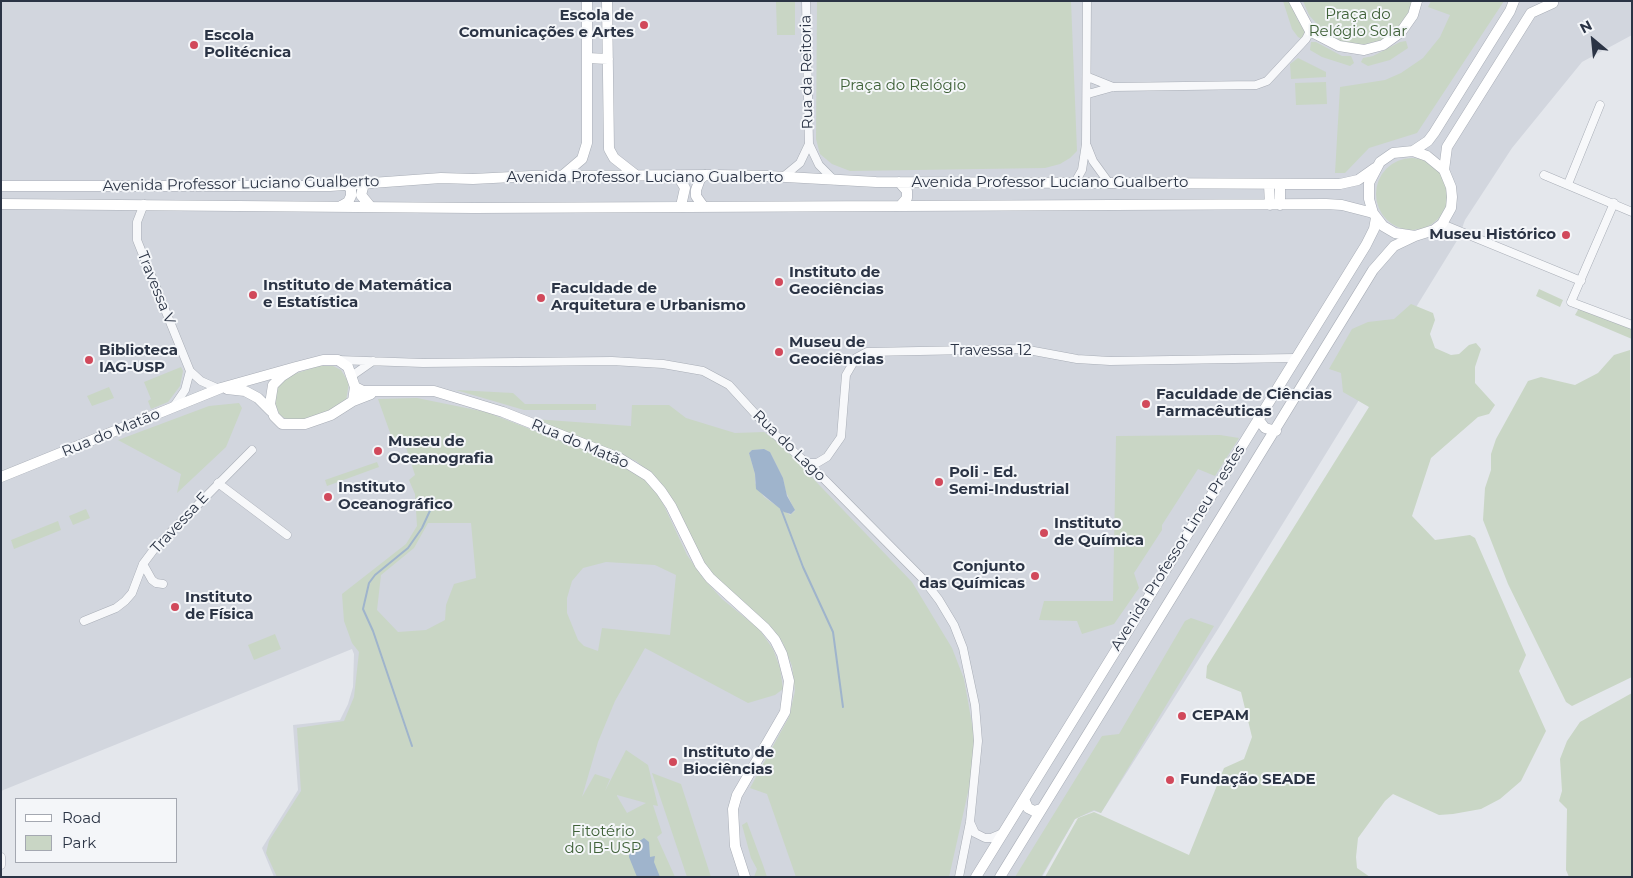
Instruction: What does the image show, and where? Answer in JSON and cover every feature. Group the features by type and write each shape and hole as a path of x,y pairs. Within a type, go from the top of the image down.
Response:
{"street":[{"path":"562,176 582,159 587,143 587,1"},
{"path":"607,1 609,149 619,164 638,177"},
{"name":"Rua da Reitoria","path":"783,177 800,163 808,144 806,1"},
{"path":"1074,184 1082,170 1086,144 1088,94 1087,1"},
{"path":"1294,1 1310,31 1331,44 1353,50 1364,50 1383,45 1401,32 1408,24 1417,1"},
{"path":"1413,152 1428,142 1510,11 1514,1"},
{"path":"1540,1 1557,2"},
{"path":"1444,170 1447,146 1531,13 1557,2"},
{"path":"1088,94 1113,87 1256,85 1266,81 1306,39 1310,31"},
{"path":"586,58 608,59"},
{"path":"1088,77 1113,87"},
{"path":"1568,184 1600,106"},
{"name":"Rua da Reitoria","path":"808,144 819,164 836,181"},
{"path":"1086,144 1092,161 1109,183"},
{"path":"1413,152 1427,156 1444,170 1451,187 1452,197 1451,208 1442,224 1434,230 1415,236 1395,233 1374,215 1368,190 1375,168 1388,155 1413,152"},
{"name":"Avenida Professor Luciano Gualberto","path":"1,186 347,185 441,178 705,175 899,182 1340,184 1358,180 1375,168"},
{"path":"703,206 699,202 696,190 700,179 705,175"},
{"path":"1544,175 1632,212"},
{"path":"678,176 685,188 681,206"},
{"path":"899,182 907,190 907,198 901,205"},
{"path":"916,206 912,196 919,182"},
{"path":"364,184 361,195 370,206"},
{"path":"1269,184 1275,205"},
{"path":"1275,205 1280,184"},
{"path":"341,206 348,202 351,196 351,189 347,185"},
{"name":"Avenida Professor Luciano Gualberto","path":"1,204 341,206 1342,205 1374,215"},
{"name":"Travessa V","path":"144,204 137,222 137,240 190,371"},
{"path":"1614,204 1570,302 1632,325"},
{"name":"Avenida Professor Lineu Prestes","path":"976,877 1366,245 1374,229 1374,215"},
{"path":"1442,224 1581,281"},
{"name":"Avenida Professor Lineu Prestes","path":"1000,877 1380,260 1400,242 1415,236"},
{"name":"Travessa 12","path":"823,478 823,469 827,458 842,433 846,375 851,363 866,352 1023,349 1077,359 1110,361 1295,358"},
{"path":"173,407 185,390 190,371 202,381 220,389 245,392 258,398 282,424 305,424 331,415 353,401 355,387 353,375 348,367 338,360 323,360 296,367 273,385 271,411"},
{"name":"Rua do Lago","path":"338,360 373,362 612,361 664,364 703,371 729,385 770,430 823,478 923,579 939,600 954,625 963,648 975,705 978,741 970,822 959,877"},
{"path":"353,375 373,362"},
{"name":"Rua do Matão","path":"1,477 220,389 296,367"},
{"name":"Rua do Matão","path":"355,387 363,391 380,392 424,390 457,398 523,420 634,466 648,476 661,491 671,506 700,565 710,578 765,628 775,640 782,654 789,681 788,699 784,712 737,795 733,809 735,846 745,877"},
{"name":"Rua do Matão","path":"353,401 380,392"},
{"path":"1258,419 1265,428 1276,431"},
{"path":"1252,429 1270,440"},
{"name":"Travessa E","path":"84,621 116,608 125,601 132,593 143,564 155,548 252,450"},
{"path":"807,463 816,463 827,458"},
{"name":"Travessa E","path":"218,483 287,535"},
{"name":"Travessa E","path":"143,564 152,580 163,584"},
{"path":"1024,799 1026,805 1031,810 1041,809"},
{"path":"970,822 974,833 985,838 991,838 1004,831"},
{"path":"1,857 1,865"}],"shaded area":[{"path":"1,1 1632,1 1632,35 1582,62 1512,148 1465,220 1458,239 1218,629 1101,813 1094,811 1075,819 1042,877 274,877 262,848 298,790 293,725 340,720 348,704 353,687 354,654 352,649 1,791"}],"green space":[{"path":"776,1 795,1 795,35 777,35"},
{"name":"Praça do Relógio","path":"817,1 1071,1 1077,151 1060,164 1045,168 850,171 832,164 820,154 816,139"},
{"path":"1283,1 1291,1 1297,19 1307,33 1302,39 1292,29"},
{"name":"Praça do Relógio Solar","path":"1303,1 1413,1 1409,15 1399,30 1383,40 1362,45 1346,44 1324,32 1309,15"},
{"path":"1431,1 1504,1 1417,133 1369,148 1345,173 1335,173 1340,87 1385,80 1401,73 1423,58 1440,37 1450,15 1428,7"},
{"path":"1406,41 1408,48 1390,60 1368,66 1361,62 1363,58 1373,56 1400,42"},
{"path":"1311,42 1316,42 1342,56 1351,56 1354,63 1350,66 1322,57 1310,50"},
{"path":"1298,58 1326,72 1326,77 1291,79 1290,64"},
{"path":"1326,82 1327,104 1296,105 1295,83"},
{"path":"1412,158 1432,164 1442,174 1448,194 1442,214 1432,224 1412,230 1392,224 1382,214 1376,194 1382,174 1392,164"},
{"path":"1539,289 1563,300 1560,307 1536,296"},
{"path":"1411,304 1433,313 1435,320 1430,334 1435,348 1451,355 1459,354 1469,345 1476,343 1481,349 1475,367 1475,383 1495,405 1489,414 1478,417 1431,458 1412,516 1435,540 1470,535 1475,538 1526,655 1519,671 1546,731 1521,781 1500,799 1481,809 1453,814 1439,815 1393,794 1385,801 1358,838 1357,868 1370,877 1045,877 1078,818 1094,812 1189,855 1224,768 1244,759 1252,737 1241,692 1206,678 1207,666 1369,407 1343,392 1341,373 1329,369 1352,329 1368,322 1394,319"},
{"path":"1579,308 1632,328 1632,339 1575,315"},
{"path":"1630,350 1632,677 1572,706 1566,702 1508,584 1483,520 1485,488 1491,470 1491,454 1496,439 1528,381 1541,377 1575,385 1598,373 1614,355"},
{"path":"319,366 333,366 341,370 349,383 346,401 336,408 300,421 286,419 280,415 274,402 277,386 285,377"},
{"path":"181,367 183,371 180,386 168,402 151,409 148,401 151,399 144,382"},
{"path":"109,387 114,398 92,406 87,396"},
{"path":"456,390 513,393 525,404 596,404 596,410 524,410"},
{"name":"Fitotério do IB-USP","path":"417,398 486,412 628,467 644,479 659,495 687,555 703,578 722,599 759,629 773,649 780,668 783,689 775,695 748,703 645,648 615,701 598,742 582,797 595,774 610,779 605,791 626,750 648,765 658,806 653,805 662,833 657,837 675,877 277,877 266,853 269,841 301,791 297,728 344,721 354,697 359,652 352,643 344,621 342,594 406,544 417,526 415,494 409,480 415,475 403,438 393,441 378,399","holes":["428,523 471,523 476,578 454,584 446,605 445,620 426,630 398,632 377,610 381,575 414,548","606,562 655,565 676,575 670,635 602,628 598,651 584,646 578,640 567,613 567,598 572,581 583,568","617,795 646,803 627,813"]},
{"path":"239,403 242,408 226,447 177,493 181,474 118,440 209,406"},
{"path":"632,405 669,405 686,418 735,433 764,432 779,443 912,582 952,648 964,679 975,741 973,770 949,877 796,877 767,794 750,788 789,717 795,691 792,666 783,643 771,627 723,587 707,567 675,505 650,473 636,461 534,419 631,426","holes":["764,449 770,452 783,478 786,492 795,511 790,515 764,497 755,483 755,474 749,453 752,450"]},
{"path":"1220,435 1239,438 1215,476 1198,469 1134,573 1139,588 1114,624 1082,634 1077,621 1039,620 1044,601 1113,601 1116,436"},
{"path":"377,462 379,467 327,486 325,480"},
{"path":"86,509 90,518 73,525 69,516"},
{"path":"58,521 61,530 14,549 11,540"},
{"path":"1191,618 1214,626 1101,813 1094,810 1075,819 1041,877 1015,877 1102,736 1119,734 1185,621"},
{"path":"275,634 281,649 254,660 248,645"},
{"path":"1632,693 1632,877 1569,877 1566,870 1567,809 1559,801 1562,791 1560,759 1567,741 1580,722"},
{"path":"652,773 681,784 711,877 687,877"},
{"path":"747,822 767,877 754,877 757,869 751,858 742,825"}],"water":[{"path":"764,449 770,452 783,478 787,496 795,510 791,514 784,512 756,489 755,474 749,453 752,450"},
{"path":"644,838 649,842 650,857 655,856 654,862 660,877 637,877 629,857 630,847"}],"waterway":[{"path":"412,746 373,631 363,609 369,583 375,575 408,548 422,528 434,502"},
{"path":"781,509 803,567 833,632 843,707"}],"place":[{"name":"Escola de Comunicações e Artes","path":"644,25"},
{"name":"Escola Politécnica","path":"194,45"},
{"name":"Museu Histórico","path":"1566,235"},
{"name":"Instituto de Geociências","path":"779,282"},
{"name":"Instituto de Matemática e Estatística","path":"253,295"},
{"name":"Faculdade de Arquitetura e Urbanismo","path":"541,298"},
{"name":"Museu de Geociências","path":"779,352"},
{"name":"Biblioteca IAG-USP","path":"89,360"},
{"name":"Faculdade de Ciências Farmacêuticas","path":"1146,404"},
{"name":"Museu de Oceanografia","path":"378,451"},
{"name":"Poli - Ed. Semi-Industrial","path":"939,482"},
{"name":"Instituto Oceanográfico","path":"328,497"},
{"name":"Instituto de Química","path":"1044,533"},
{"name":"Conjunto das Químicas","path":"1035,576"},
{"name":"Instituto de Física","path":"175,607"},
{"name":"CEPAM","path":"1182,716"},
{"name":"Instituto de Biociências","path":"673,762"},
{"name":"Fundação SEADE","path":"1170,780"}]}
